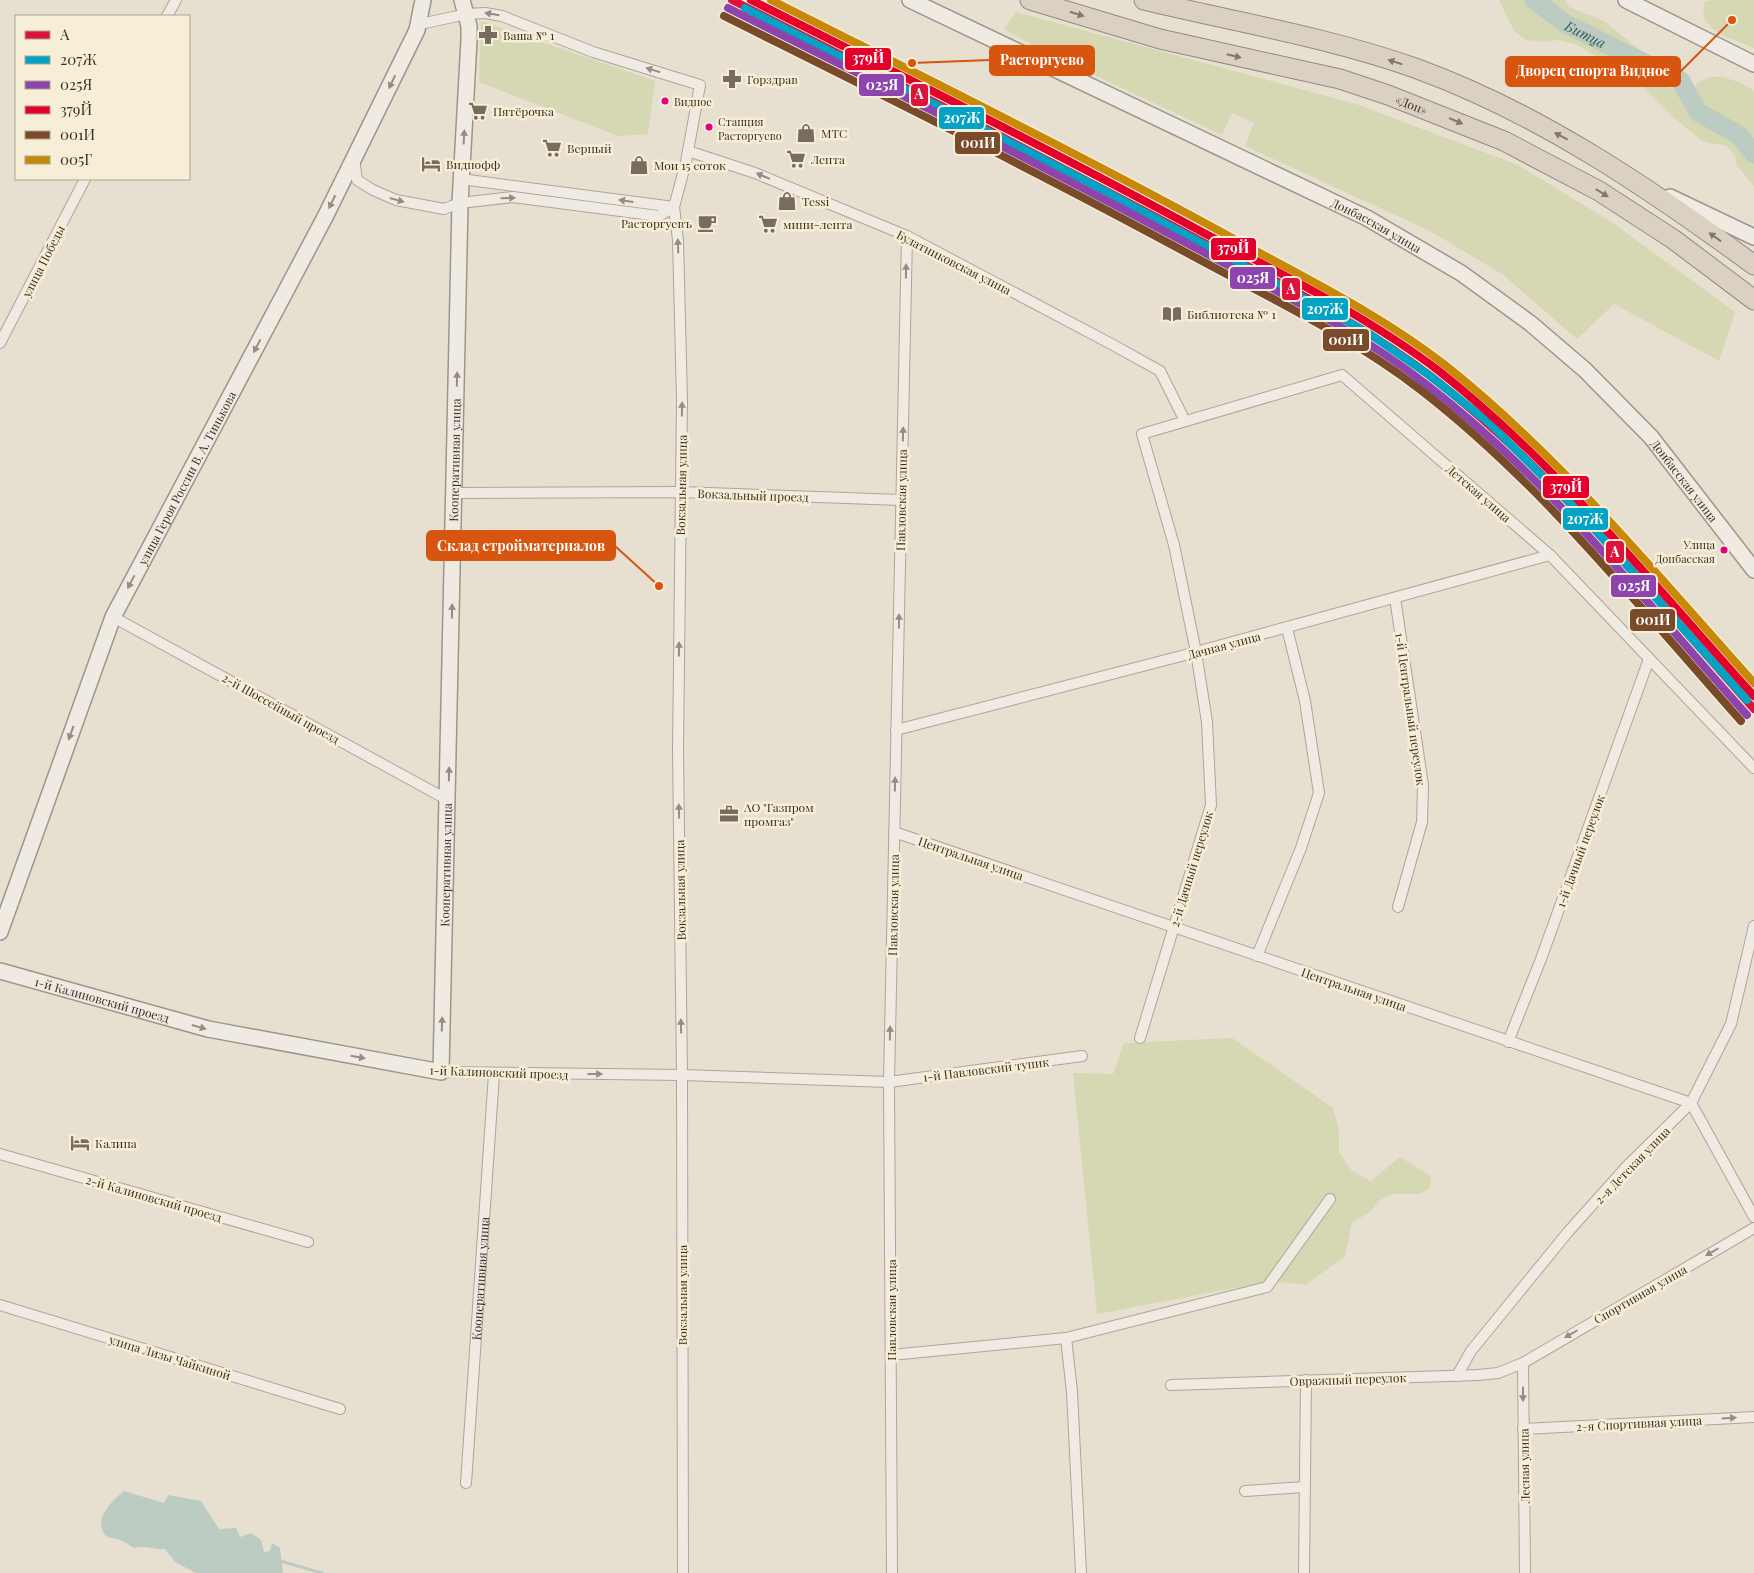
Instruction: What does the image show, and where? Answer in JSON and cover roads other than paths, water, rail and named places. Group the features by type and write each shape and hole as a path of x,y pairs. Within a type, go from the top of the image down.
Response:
{"highway":[{"name":"«Дон»","path":"1030,0 1160,39 1340,79 1397,98 1504,141 1599,191 1673,239 1754,300"},
{"path":"1144,0 1350,47 1416,68 1492,100 1618,169 1754,265"}],"street":[{"path":"168,15 176,0"},
{"name":"улица Героя России В. А. Тинькова","path":"0,932 113,617 354,159 420,24 423,0"},
{"name":"Донбасская улица","path":"910,0 1367,218 1462,273 1530,323 1585,370 1644,430 1754,570"},
{"path":"1626,0 1754,64"},
{"path":"354,159 357,180 373,190 396,200 444,209 460,203 513,197 659,216 674,208 688,151 700,85 593,52 502,16 465,7 420,24"},
{"name":"Кооперативная улица","path":"441,1072 460,203 469,40 465,7"},
{"name":"Булатниковская улица","path":"688,151 755,173 907,236 1160,371 1185,421"},
{"path":"1618,169 1704,214 1754,237"},
{"path":"461,179 674,208"},
{"name":"улица Победы","path":"0,343 84,180"},
{"name":"Вокзальная улица","path":"674,208 678,240 682,400 678,750 682,1075 683,1573"},
{"name":"Павловская улица","path":"892,1573 889,1082 907,236"},
{"name":"Детская улица","path":"1142,434 1342,375 1550,555 1754,768"},
{"name":"2-й Дачный переулок","path":"1140,1038 1211,805 1207,722 1196,652 1174,545 1142,434"},
{"name":"Вокзальный проезд","path":"455,493 680,492 901,500"},
{"name":"Дачная улица","path":"896,730 1287,628 1550,555"},
{"name":"1-й Центральный переулок","path":"1395,598 1424,785 1422,822 1398,907"},
{"name":"2-й Шоссейный проезд","path":"113,617 448,800"},
{"path":"1257,956 1301,848 1319,793 1305,701 1287,628"},
{"name":"1-й Дачный переулок","path":"1508,1042 1541,958 1649,659"},
{"name":"Центральная улица","path":"894,832 1691,1103"},
{"name":"2-я Детская улица","path":"1457,1376 1471,1351 1568,1232 1627,1166 1691,1103 1731,1024 1754,926"},
{"name":"1-й Калиновский проезд","path":"0,971 208,1029 441,1072 682,1075 889,1082"},
{"name":"1-й Павловский тупик","path":"889,1082 1082,1056"},
{"name":"Кооперативная улица","path":"466,1483 494,1074"},
{"path":"1691,1103 1754,1217"},
{"name":"2-й Калиновский проезд","path":"0,1154 308,1242"},
{"path":"891,1355 1066,1338 1267,1288 1330,1199"},
{"name":"Спортивная улица","path":"1525,1362 1754,1228"},
{"name":"улица Лизы Чайкиной","path":"0,1305 340,1409"},
{"path":"1066,1338 1072,1392 1081,1573"},
{"name":"Овражный переулок","path":"1171,1385 1457,1376 1498,1373 1525,1362"},
{"name":"Лесная улица","path":"1525,1362 1523,1429 1525,1573"},
{"path":"1304,1573 1306,1380"},
{"name":"2-я Спортивная улица","path":"1523,1429 1754,1417"},
{"path":"1245,1491 1305,1487"}],"waterway":[{"name":"Битца","path":"1534,0 1566,24 1681,81 1698,112 1739,135 1754,154"},
{"name":"Битца","path":"1541,5 1545,0"},
{"path":"280,1561 322,1573"}],"place":[{"name":"Дворец спорта Видное","path":"1732,20"},
{"name":"Ваша № 1","path":"488,35"},
{"name":"Расторгуево","path":"912,63"},
{"name":"Горздрав","path":"732,79"},
{"name":"Видное","path":"665,101"},
{"name":"Пятёрочка","path":"478,111"},
{"name":"Станция Расторгуево","path":"709,127"},
{"name":"МТС","path":"806,133"},
{"name":"Верный","path":"552,148"},
{"name":"Лента","path":"796,159"},
{"name":"Виднофф","path":"431,164"},
{"name":"Мои 15 соток","path":"639,165"},
{"name":"Tessi","path":"787,201"},
{"name":"Расторгуевъ","path":"707,223"},
{"name":"мини-лента","path":"768,224"},
{"name":"Библиотека № 1","path":"1172,314"},
{"name":"Улица Донбасская","path":"1724,550"},
{"name":"Склад стройматериалов","path":"659,586"},
{"name":"АО \"Газпром промгаз\"","path":"729,814"},
{"name":"Калина","path":"80,1143"}]}
